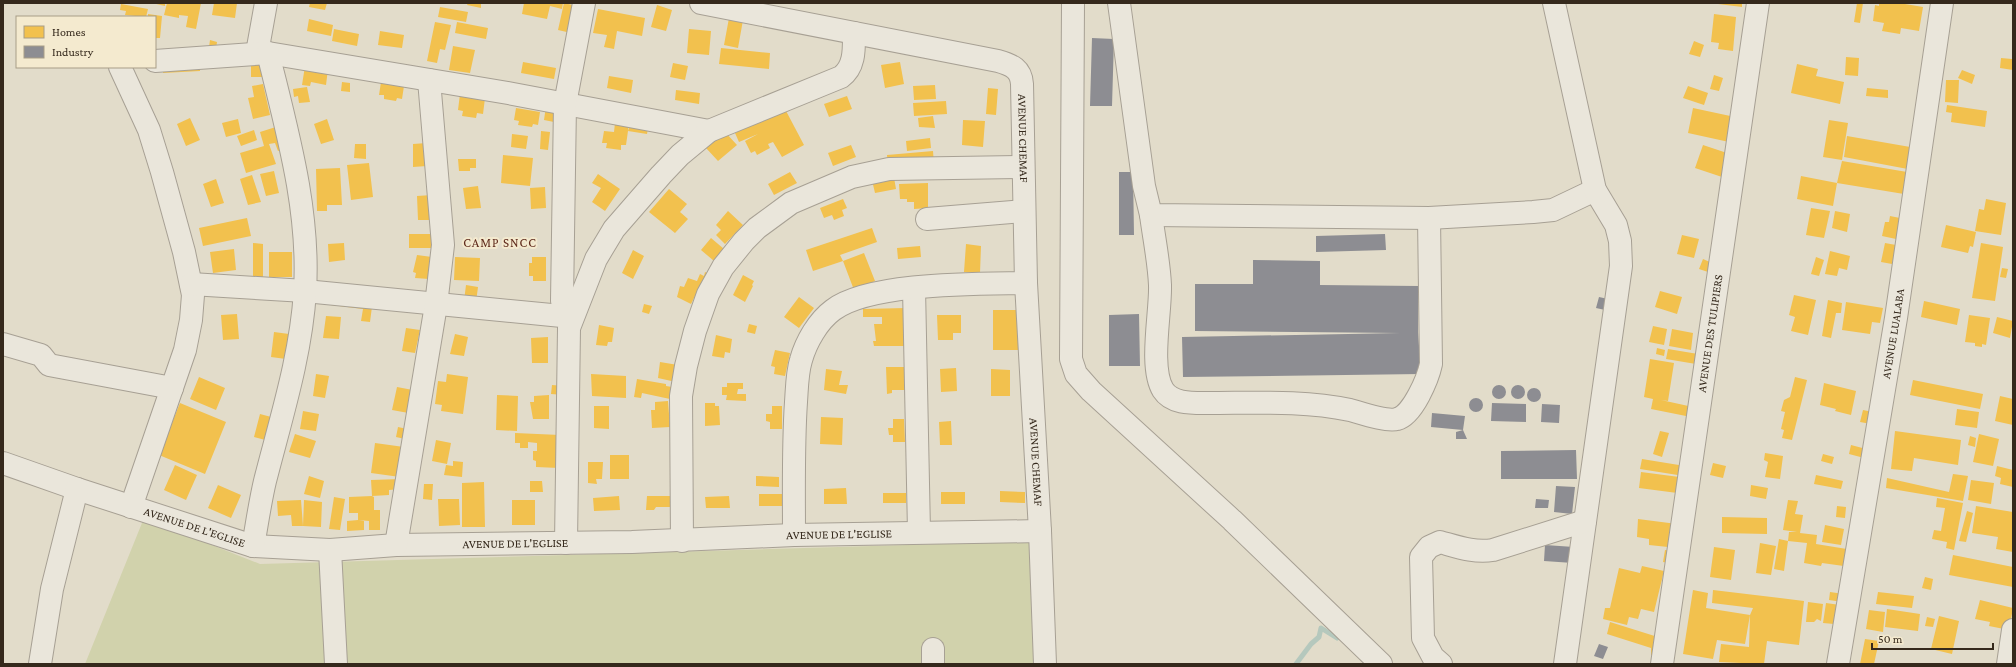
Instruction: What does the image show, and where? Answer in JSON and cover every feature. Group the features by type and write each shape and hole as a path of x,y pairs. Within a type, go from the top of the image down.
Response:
{"street":[{"path":"253,546 265,482 291,380 301,327 305,291 304,234 299,183 263,53 266,3"},
{"path":"572,317 566,310 562,301 565,104 584,3"},
{"name":"AVENUE CHEMAF","path":"701,3 998,61 1016,68 1020,73 1022,79 1026,283 1040,531 1045,664"},
{"path":"1073,3 1071,359 1076,374 1091,391 1232,520 1380,664"},
{"path":"1119,3 1144,186 1151,215 1160,285 1157,352 1159,376 1163,390 1171,398 1180,402 1202,403 1329,405 1383,418 1397,419 1407,413 1414,404 1428,376 1431,364 1429,218"},
{"path":"1554,3 1595,190 1616,225 1620,241 1621,266 1566,664"},
{"name":"AVENUE DES TULIPIERS","path":"1662,664 1758,3"},
{"name":"AVENUE LUALABA","path":"1838,664 1896,318 1942,3"},
{"path":"566,543 568,340 572,317 596,259 614,229 661,175 680,155 709,131 841,78 846,74 852,62 854,33"},
{"path":"156,61 263,53 429,80 709,131"},
{"path":"120,68 151,137 162,172 193,296 191,320 185,350 131,507"},
{"path":"396,545 436,305 443,246 429,80"},
{"path":"682,541 681,396 686,366 694,331 708,294 724,267 744,241 757,228 791,204 852,176 889,169 1023,167"},
{"path":"1151,215 1429,218 1553,210 1571,203 1595,190"},
{"path":"927,219 1024,211"},
{"path":"794,535 794,425 800,361 805,348 821,322 832,310 844,303 894,290 1026,283"},
{"path":"191,284 305,291 436,305 572,317"},
{"path":"914,288 919,532"},
{"path":"3,344 41,355 49,365 172,388"},
{"name":"AVENUE DE L'EGLISE","path":"3,463 131,507 253,546 330,550 396,545 682,541 794,535 1040,531"},
{"path":"40,664 52,589 77,489"},
{"path":"1441,664 1434,657 1423,638 1421,557 1430,547 1440,542 1480,552 1494,550 1585,522"},
{"path":"330,550 336,664"},
{"path":"2008,664 2013,630"}],"green space":[{"path":"144,518 260,564 1040,541 1052,664 85,664"}],"building: Homes":[{"path":"152,3 165,3 165,6"},
{"path":"167,3 201,3 196,29 186,27 188,16 179,15 179,18 164,15"},
{"path":"214,3 237,3 235,18 212,15"},
{"path":"310,3 327,3 325,10 309,7"},
{"path":"468,3 481,3 481,8 467,5"},
{"path":"524,3 563,3 562,9 550,6 547,19 522,14"},
{"path":"564,3 577,6 571,33 558,30"},
{"path":"1710,3 1742,3 1742,7"},
{"path":"1857,3 1863,3 1860,23 1854,22"},
{"path":"1879,3 1899,3 1923,7 1919,31 1901,28 1900,34 1882,31 1884,23 1873,21 1875,5 1879,6"},
{"path":"121,4 148,9 146,16 125,15 126,11 120,10"},
{"path":"657,5 672,10 666,31 651,27"},
{"path":"440,7 468,12 466,22 438,17"},
{"path":"598,9 645,18 642,36 617,31 614,49 604,47 607,35 593,33"},
{"path":"148,14 162,16 160,38 156,38 156,16 148,16"},
{"path":"1714,14 1736,17 1733,51 1718,49 1719,43 1711,42"},
{"path":"729,18 743,20 738,48 724,45"},
{"path":"309,19 333,25 331,36 307,31"},
{"path":"435,22 451,25 445,50 440,49 437,63 427,61"},
{"path":"457,22 488,28 486,39 455,33"},
{"path":"334,29 359,34 357,46 332,41"},
{"path":"689,29 711,31 709,55 687,53"},
{"path":"380,31 404,35 402,48 378,45"},
{"path":"210,40 217,42 216,49 209,47"},
{"path":"1694,41 1704,45 1700,57 1689,54"},
{"path":"453,46 475,50 470,73 449,70"},
{"path":"721,48 770,53 769,69 719,64"},
{"path":"2012,56 2013,70 2000,68 2001,58 2012,59"},
{"path":"1846,57 1859,58 1858,76 1845,75"},
{"path":"200,62 200,71 163,73 163,64"},
{"path":"523,62 556,68 554,79 521,73"},
{"path":"900,62 904,84 885,88 881,65"},
{"path":"673,63 688,66 685,80 670,77"},
{"path":"251,64 265,64 265,77 251,77"},
{"path":"1797,64 1818,69 1816,76 1844,82 1840,104 1791,93"},
{"path":"305,66 328,69 326,85 311,82 310,86 302,85"},
{"path":"1962,70 1975,75 1972,84 1958,78"},
{"path":"1714,75 1723,78 1719,91 1710,89"},
{"path":"609,76 633,80 631,93 607,88"},
{"path":"1946,80 1959,80 1958,103 1945,102"},
{"path":"342,82 350,83 350,92 341,91"},
{"path":"381,82 404,86 402,99 397,98 396,101 384,99 384,95 379,95"},
{"path":"263,84 270,115 253,119 248,98 254,97 252,86"},
{"path":"935,85 936,99 914,100 913,86"},
{"path":"1688,86 1708,93 1704,105 1683,98"},
{"path":"307,87 310,102 299,103 298,96 294,97 293,89"},
{"path":"988,88 998,89 996,115 986,114"},
{"path":"1867,88 1888,90 1888,98 1866,96"},
{"path":"676,90 700,93 699,104 675,100"},
{"path":"460,94 485,98 483,114 477,113 476,118 462,116 463,111 458,110"},
{"path":"847,96 852,109 829,117 824,104"},
{"path":"946,101 947,114 914,116 913,103"},
{"path":"1947,105 1987,111 1985,127 1951,122 1952,113 1946,112"},
{"path":"546,106 557,108 554,122 544,120"},
{"path":"516,108 540,112 538,125 533,124 532,127 518,125 519,121 514,120"},
{"path":"1693,108 1735,117 1729,142 1688,133"},
{"path":"785,109 804,145 782,157 773,142 768,144 770,148 757,155 755,151 751,153 745,141 758,134 739,142 735,133"},
{"path":"933,116 935,128 919,127 918,118"},
{"path":"190,118 200,140 186,146 177,124"},
{"path":"238,119 241,133 226,137 222,123"},
{"path":"327,119 334,140 321,144 314,124"},
{"path":"631,120 649,123 647,134 628,131"},
{"path":"963,120 985,121 983,147 962,145"},
{"path":"1829,120 1848,123 1842,160 1823,157"},
{"path":"615,123 628,124 626,145 621,145 621,150 606,148 607,143 602,143 604,131 614,132"},
{"path":"279,126 286,148 278,151 275,143 269,144 276,164 246,173 240,153 264,146 260,132"},
{"path":"254,130 257,140 241,146 237,136"},
{"path":"541,131 550,132 548,150 540,149"},
{"path":"725,132 737,145 718,161 706,148"},
{"path":"512,134 528,136 526,149 511,147"},
{"path":"1847,136 1916,148 1913,170 1844,157"},
{"path":"930,138 931,148 907,151 906,141"},
{"path":"427,143 427,166 413,167 413,144"},
{"path":"355,144 366,144 366,159 354,158"},
{"path":"851,145 856,157 833,166 828,153"},
{"path":"1703,145 1733,155 1725,178 1695,168"},
{"path":"933,151 934,164 888,168 887,155"},
{"path":"503,155 533,158 530,186 501,183"},
{"path":"458,159 476,159 476,168 470,168 470,171 459,171"},
{"path":"1842,161 1913,173 1910,195 1837,183"},
{"path":"369,163 373,197 351,200 347,165"},
{"path":"340,168 342,205 327,205 327,211 317,211 316,169"},
{"path":"274,171 279,193 266,196 260,174"},
{"path":"790,172 797,183 774,195 768,184"},
{"path":"893,172 896,189 875,193 871,176"},
{"path":"598,174 620,189 605,211 592,202 601,188 592,183"},
{"path":"252,175 261,202 248,205 240,179"},
{"path":"1801,176 1837,183 1833,206 1797,199"},
{"path":"216,179 224,203 211,207 203,184"},
{"path":"928,183 928,208 914,209 914,202 907,202 907,199 900,199 899,184"},
{"path":"478,186 481,208 466,209 463,188"},
{"path":"545,187 546,208 531,209 530,188"},
{"path":"669,189 687,204 680,212 688,219 675,233 649,212"},
{"path":"432,195 433,220 418,220 417,196"},
{"path":"843,199 847,208 842,210 844,216 834,220 832,215 824,218 820,208"},
{"path":"1986,199 2006,203 2001,235 1975,231 1979,209 1984,210"},
{"path":"1811,208 1830,211 1824,238 1806,235"},
{"path":"728,211 743,225 725,244 716,235 721,230 716,225"},
{"path":"1835,211 1850,214 1847,232 1832,228"},
{"path":"1890,216 1900,218 1896,239 1882,236 1885,222 1889,222"},
{"path":"247,218 251,236 203,246 199,228"},
{"path":"1946,225 1976,232 1973,247 1970,246 1968,253 1941,247"},
{"path":"872,228 877,242 840,255 843,261 813,271 806,250"},
{"path":"409,234 437,234 438,248 409,248"},
{"path":"1682,235 1699,239 1694,258 1677,254"},
{"path":"711,238 724,249 714,261 701,250"},
{"path":"253,243 263,244 263,278 253,278"},
{"path":"344,243 345,260 329,262 328,244"},
{"path":"1885,243 1896,245 1892,264 1881,262"},
{"path":"1981,243 2003,247 1995,301 1972,298"},
{"path":"966,244 981,246 980,273 964,272"},
{"path":"920,246 921,257 898,259 897,248"},
{"path":"234,249 236,270 213,273 210,252"},
{"path":"633,250 644,256 633,279 622,273"},
{"path":"1830,251 1850,256 1847,270 1839,268 1837,276 1825,274"},
{"path":"269,252 292,252 292,277 269,277"},
{"path":"864,253 875,281 854,290 843,261"},
{"path":"417,255 432,257 429,279 415,278 416,273 413,272"},
{"path":"455,257 480,258 479,281 454,280"},
{"path":"532,257 546,257 546,281 533,281 533,276 529,276 529,263 532,263"},
{"path":"1816,257 1824,260 1819,276 1811,274"},
{"path":"1703,259 1712,263 1708,272 1699,269"},
{"path":"2002,268 2008,269 2006,278 2000,277"},
{"path":"705,272 715,277 709,288 701,284 691,304 677,297 680,286 684,287 688,278 697,281 700,274 704,276"},
{"path":"743,275 754,281 745,302 733,295"},
{"path":"466,285 478,287 476,302 464,301"},
{"path":"1660,291 1682,297 1677,314 1655,307"},
{"path":"324,293 373,299 370,322 361,321 363,309 323,304"},
{"path":"1794,295 1816,300 1808,335 1791,331 1795,317 1789,315"},
{"path":"799,297 814,308 799,328 784,317"},
{"path":"1828,300 1842,303 1841,313 1836,313 1831,338 1822,336"},
{"path":"1924,301 1960,309 1957,325 1921,317"},
{"path":"1846,302 1883,308 1880,323 1872,322 1870,334 1842,330"},
{"path":"644,304 652,306 649,314 642,312"},
{"path":"906,308 906,346 874,346 873,341 876,341 874,324 882,324 882,317 863,317 863,309"},
{"path":"993,310 1020,310 1020,350 993,350"},
{"path":"237,314 239,339 223,340 221,315"},
{"path":"937,315 961,315 961,333 953,333 953,340 938,340"},
{"path":"1969,315 1990,318 1986,345 1982,344 1982,347 1975,346 1975,343 1965,342"},
{"path":"326,316 341,317 339,339 323,338"},
{"path":"1997,317 2013,321 2010,338 1993,333"},
{"path":"749,324 757,326 755,334 747,332"},
{"path":"599,325 614,328 612,342 608,342 607,346 596,345"},
{"path":"1653,326 1667,329 1664,345 1649,342"},
{"path":"406,328 420,330 415,353 402,351"},
{"path":"1672,329 1693,333 1691,350 1669,346"},
{"path":"274,332 289,334 286,359 271,357"},
{"path":"455,334 468,337 464,356 450,354"},
{"path":"716,335 732,339 730,353 725,352 724,358 712,356"},
{"path":"548,337 548,363 532,363 531,338"},
{"path":"1657,348 1665,350 1664,356 1656,354"},
{"path":"1668,349 1698,354 1696,364 1666,359"},
{"path":"775,350 790,353 785,376 774,374 775,367 771,366"},
{"path":"1650,359 1674,363 1668,401 1661,400 1693,407 1691,417 1651,409 1653,399 1644,397"},
{"path":"660,362 678,365 676,382 658,378"},
{"path":"886,367 905,367 911,390 892,390 892,393 887,394"},
{"path":"956,368 957,391 941,392 940,369"},
{"path":"826,369 842,371 839,385 848,385 846,394 824,390"},
{"path":"991,369 1010,370 1010,396 991,396"},
{"path":"316,374 329,376 325,398 313,396"},
{"path":"447,374 468,377 463,414 441,411 442,405 435,404 438,381 446,382"},
{"path":"591,374 626,376 626,398 592,396"},
{"path":"199,377 225,388 216,410 190,399"},
{"path":"1795,377 1807,380 1792,440 1782,438 1784,430 1781,429 1785,412 1781,411 1784,400 1790,397"},
{"path":"637,379 666,384 666,386 672,387 670,399 642,393 641,398 634,397"},
{"path":"1913,380 1983,394 1980,409 1910,395"},
{"path":"727,383 743,383 743,389 738,389 737,394 746,394 746,401 726,400 727,395 722,395 722,387 727,387"},
{"path":"1824,383 1856,391 1851,415 1820,405"},
{"path":"552,385 565,386 564,395 551,394"},
{"path":"397,387 418,391 414,414 392,410"},
{"path":"497,395 518,396 517,431 496,430"},
{"path":"549,395 549,419 533,419 530,402 534,402 534,396"},
{"path":"2000,396 2013,399 2013,425 1995,421"},
{"path":"668,401 670,427 652,428 651,410 655,410 655,402"},
{"path":"180,403 226,422 205,474 159,455"},
{"path":"705,403 715,403 715,406 719,406 720,425 705,426"},
{"path":"594,406 609,406 609,429 594,428"},
{"path":"772,406 782,406 782,429 770,429 770,422 766,421 766,414 772,414"},
{"path":"1957,409 1979,412 1977,428 1955,425"},
{"path":"1863,410 1873,412 1871,424 1860,422"},
{"path":"303,411 319,414 316,431 300,429"},
{"path":"260,414 275,418 269,441 254,437"},
{"path":"821,417 843,418 842,445 820,444"},
{"path":"893,419 904,419 905,442 893,442 893,435 889,435 888,428 893,428"},
{"path":"951,421 952,445 940,445 939,422"},
{"path":"398,427 407,429 405,439 396,437"},
{"path":"1660,431 1669,433 1662,457 1653,454"},
{"path":"1895,431 1961,440 1958,465 1914,458 1912,471 1891,469"},
{"path":"515,433 560,435 559,468 536,467 536,461 533,460 533,451 537,451 537,443 528,442 528,448 520,448 520,443 515,443"},
{"path":"295,434 316,441 310,458 289,452"},
{"path":"1979,434 1999,439 1993,466 1973,462"},
{"path":"1970,436 1976,438 1975,447 1968,445"},
{"path":"436,440 451,443 447,464 432,461"},
{"path":"375,443 404,447 400,477 371,473"},
{"path":"1851,445 1870,450 1868,459 1849,454"},
{"path":"1765,453 1783,456 1780,479 1765,477 1768,462 1764,460"},
{"path":"1823,454 1834,457 1832,464 1821,461"},
{"path":"610,455 629,455 629,479 610,479"},
{"path":"1642,459 1685,466 1684,476 1640,469"},
{"path":"453,461 463,462 462,477 444,475 446,465 453,466"},
{"path":"588,462 603,462 602,479 596,479 597,484 588,483"},
{"path":"1713,463 1726,466 1723,478 1710,475"},
{"path":"175,465 197,475 186,500 164,490"},
{"path":"1997,466 2013,470 2013,487 2000,484 2001,478 1995,476"},
{"path":"1641,472 1687,478 1685,494 1639,488"},
{"path":"1953,474 1968,476 1963,501 1886,488 1887,478 1949,492"},
{"path":"1816,475 1843,481 1841,489 1814,484"},
{"path":"309,476 324,481 320,498 304,494"},
{"path":"756,476 779,477 779,487 756,486"},
{"path":"401,479 402,489 389,490 389,495 372,496 371,480"},
{"path":"1971,480 1994,483 1991,504 1968,500"},
{"path":"530,481 542,481 543,492 530,492"},
{"path":"484,482 485,527 462,527 462,483"},
{"path":"424,484 433,484 432,500 423,499"},
{"path":"218,485 241,495 231,518 208,508"},
{"path":"1751,485 1768,488 1766,499 1750,496"},
{"path":"846,488 847,504 824,504 824,489"},
{"path":"1000,491 1025,492 1025,503 1000,502"},
{"path":"941,492 965,492 965,504 941,504"},
{"path":"883,493 906,493 906,503 883,503"},
{"path":"759,494 782,494 782,506 759,506"},
{"path":"619,496 620,510 594,511 593,498"},
{"path":"647,496 671,496 671,507 656,507 654,510 646,510"},
{"path":"729,496 730,508 706,508 705,497"},
{"path":"334,497 345,499 340,530 329,529"},
{"path":"349,497 374,497 374,510 380,510 380,530 369,530 369,521 359,520 364,521 364,530 347,531 347,521 358,520 358,513 349,513"},
{"path":"1937,498 1963,503 1954,550 1946,548 1947,542 1932,539 1934,530 1941,531 1945,508 1936,507"},
{"path":"438,499 459,499 460,525 439,526"},
{"path":"301,500 303,526 292,526 291,515 278,516 277,501"},
{"path":"304,500 322,502 321,527 303,526"},
{"path":"512,500 535,500 535,525 512,525"},
{"path":"1788,500 1798,501 1795,514 1803,515 1800,533 1817,535 1816,544 1853,550 1851,567 1822,563 1821,566 1804,563 1807,543 1788,541 1789,532 1797,532 1783,530"},
{"path":"1837,506 1846,507 1845,518 1836,517"},
{"path":"1976,506 2013,512 2013,552 1996,549 1998,537 1972,533"},
{"path":"1967,511 1973,513 1966,542 1959,541"},
{"path":"1722,517 1767,518 1767,534 1722,533"},
{"path":"1638,519 1677,524 1676,530 1670,529 1668,547 1649,545 1649,539 1637,537"},
{"path":"1825,525 1844,529 1841,545 1822,542"},
{"path":"1779,539 1788,541 1784,571 1774,569"},
{"path":"1760,543 1776,546 1771,575 1756,573"},
{"path":"1714,547 1735,550 1731,580 1710,577"},
{"path":"1665,550 1676,552 1673,564 1663,562"},
{"path":"1953,555 2013,567 2013,587 1949,575"},
{"path":"1642,566 1664,571 1654,612 1641,609 1638,619 1629,617 1627,625 1603,619 1605,608 1610,608 1619,568 1640,573"},
{"path":"1925,577 1933,579 1931,590 1922,588"},
{"path":"1693,590 1708,593 1706,608 1750,615 1745,644 1717,640 1713,659 1683,654"},
{"path":"1713,590 1804,601 1799,645 1767,641 1764,664 1719,662 1721,644 1749,647 1750,615 1753,608 1712,603"},
{"path":"1830,592 1844,594 1843,602 1829,600"},
{"path":"1878,592 1914,596 1912,608 1876,604"},
{"path":"1980,600 2013,608 2009,630 1989,626 1990,622 1975,619"},
{"path":"1808,602 1823,604 1821,621 1817,619 1814,622 1806,622"},
{"path":"1826,603 1840,605 1834,624 1823,623"},
{"path":"1887,609 1920,614 1918,631 1885,627"},
{"path":"1869,610 1885,612 1883,632 1866,629"},
{"path":"1939,616 1959,621 1952,654 1931,649"},
{"path":"1927,617 1935,619 1933,627 1925,626"},
{"path":"1610,622 1661,638 1660,656 1651,655 1651,648 1607,634"},
{"path":"1865,639 1879,641 1874,664 1860,664"}],"building: Industry":[{"path":"1092,38 1114,39 1112,106 1090,106"},
{"path":"1119,172 1133,172 1134,235 1119,235"},
{"path":"1385,234 1386,250 1316,252 1316,236"},
{"path":"1253,260 1320,261 1320,285 1418,286 1418,332 1421,374 1183,377 1182,337 1400,333 1195,331 1195,284 1253,284"},
{"path":"1599,297 1608,299 1605,310 1596,308"},
{"path":"1139,314 1140,366 1109,366 1109,315"},
{"path":"1496,385 1502,385 1506,389 1506,395 1502,399 1496,399 1492,395 1492,389"},
{"path":"1515,385 1521,385 1525,389 1525,395 1521,399 1515,399 1511,395 1511,389"},
{"path":"1531,388 1537,388 1541,392 1541,398 1537,402 1531,402 1527,398 1527,392"},
{"path":"1473,398 1479,398 1483,402 1483,408 1479,412 1473,412 1469,408 1469,402"},
{"path":"1492,403 1526,404 1526,422 1491,421"},
{"path":"1542,404 1560,405 1559,423 1541,422"},
{"path":"1432,413 1465,416 1463,430 1431,427"},
{"path":"1463,430 1467,439 1456,439 1456,432"},
{"path":"1576,450 1577,479 1501,479 1501,451"},
{"path":"1556,486 1575,487 1572,514 1554,512"},
{"path":"1536,499 1549,500 1548,508 1535,508"},
{"path":"1545,545 1574,547 1573,563 1544,561"},
{"path":"1599,644 1608,647 1603,659 1594,656"}],"waterway":[{"path":"1296,664 1311,644 1319,637 1321,628 1337,638 1338,630"}],"district":[{"name":"CAMP SNCC","path":"500,242"}]}
